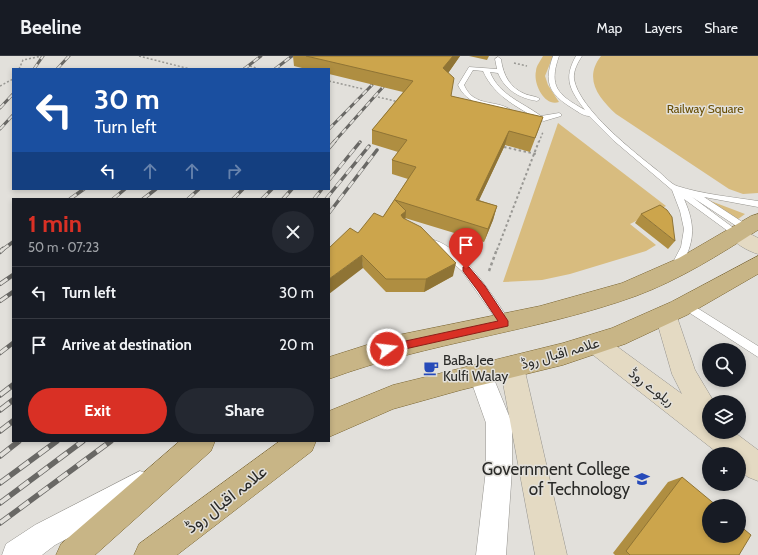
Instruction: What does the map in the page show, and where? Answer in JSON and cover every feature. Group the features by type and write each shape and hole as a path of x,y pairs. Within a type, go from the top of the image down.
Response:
{"main road":[{"path":"330,368 399,346 505,323 610,296 661,276 750,230 758,247"},
{"name":"علامہ اقبال روڈ","path":"330,424 345,416 404,394 596,344 639,328 719,288 758,264"},
{"name":"ریلوے روڈ","path":"676,310 684,374 702,406"},
{"name":"ریلوے روڈ","path":"596,344 702,423"},
{"path":"512,367 551,555"},
{"name":"ریلوے روڈ","path":"723,439 758,467"},
{"path":"72,555 200,442"},
{"name":"علامہ اقبال روڈ","path":"160,550 301,442"}],"street":[{"path":"480,375 500,423 499,470 491,555"},
{"path":"17,555 45,535 167,470"}],"lane":[{"path":"556,56 549,76 556,94 566,102 593,117 672,184 685,197 750,230"},
{"path":"579,56 573,68 570,80 575,94 593,117"},
{"path":"498,59 499,71 503,79 517,94 528,98 537,98"},
{"path":"499,71 471,68 461,85 465,95 472,100 544,119 559,115"},
{"path":"486,70 488,76 496,87 506,97 544,119"},
{"path":"672,184 692,193 750,230"},
{"path":"672,184 688,219 689,233 683,256 673,270"},
{"path":"692,193 758,204"},
{"path":"425,239 438,246 466,269 482,288 505,323"},
{"path":"676,310 758,352"}],"path":[{"path":"19,68 23,60 42,56"},
{"path":"138,56 186,68"},
{"path":"250,66 256,68"},
{"path":"0,86 12,80"},
{"path":"330,81 363,89"},
{"path":"378,97 400,102"},
{"path":"482,288 536,154 544,119"},
{"path":"504,147 536,154"}],"green space":[{"path":"543,56 553,56 545,76 548,85 559,102 554,103 544,98 536,82 536,69"},
{"name":"Railway Square","path":"601,56 758,56 758,193 743,194 729,189 616,114 599,95 595,88 593,73"},
{"path":"558,123 666,206 630,224 656,245 646,251 570,274 542,280 503,282"},
{"path":"708,200 745,214 734,222 703,202"}],"building":[{"path":"306,56 453,56 443,68 454,78 451,96 543,117 535,138 509,131 476,200 497,206 488,229 395,200 406,211 401,215 403,218 421,227 456,263 426,279 386,279 362,255 330,278 330,247 350,228 358,233 374,213 383,217 416,167 392,160 407,140 372,130 413,81"},
{"path":"660,205 667,210 672,217 675,241 641,214"},
{"path":"682,477 709,499 702,499 702,543 746,543 746,531 751,535 739,555 630,555 626,551"}],"railway":[{"path":"35,68 43,56"},
{"path":"58,68 69,56"},
{"path":"245,68 261,56"},
{"path":"276,68 292,56"},
{"path":"330,128 372,85"},
{"path":"334,142 383,87"},
{"path":"0,108 12,95"},
{"path":"0,129 12,116"},
{"path":"330,147 335,141"},
{"path":"330,179 360,142"},
{"path":"327,198 369,146"},
{"path":"330,212 377,150"},
{"path":"71,198 83,190"},
{"path":"114,198 124,190"},
{"path":"144,198 155,190"},
{"path":"189,198 198,190"},
{"path":"234,198 242,190"},
{"path":"263,198 271,190"},
{"path":"284,198 291,190"},
{"path":"315,198 321,190"},
{"path":"2,250 12,243"},
{"path":"0,284 12,276"},
{"path":"0,301 12,293"},
{"path":"0,353 12,344"},
{"path":"0,395 12,386"},
{"path":"0,410 12,401"},
{"path":"0,431 12,422"},
{"path":"0,456 18,442"},
{"path":"0,483 56,442"},
{"path":"0,503 82,442"},
{"path":"0,523 110,442"}],"place":[{"name":"BaBa Jee Kulfi Walay","path":"431,368"},
{"name":"Government College of Technology","path":"642,479"}],"route":[{"path":"387,349 505,323 482,288 466,269"}]}
